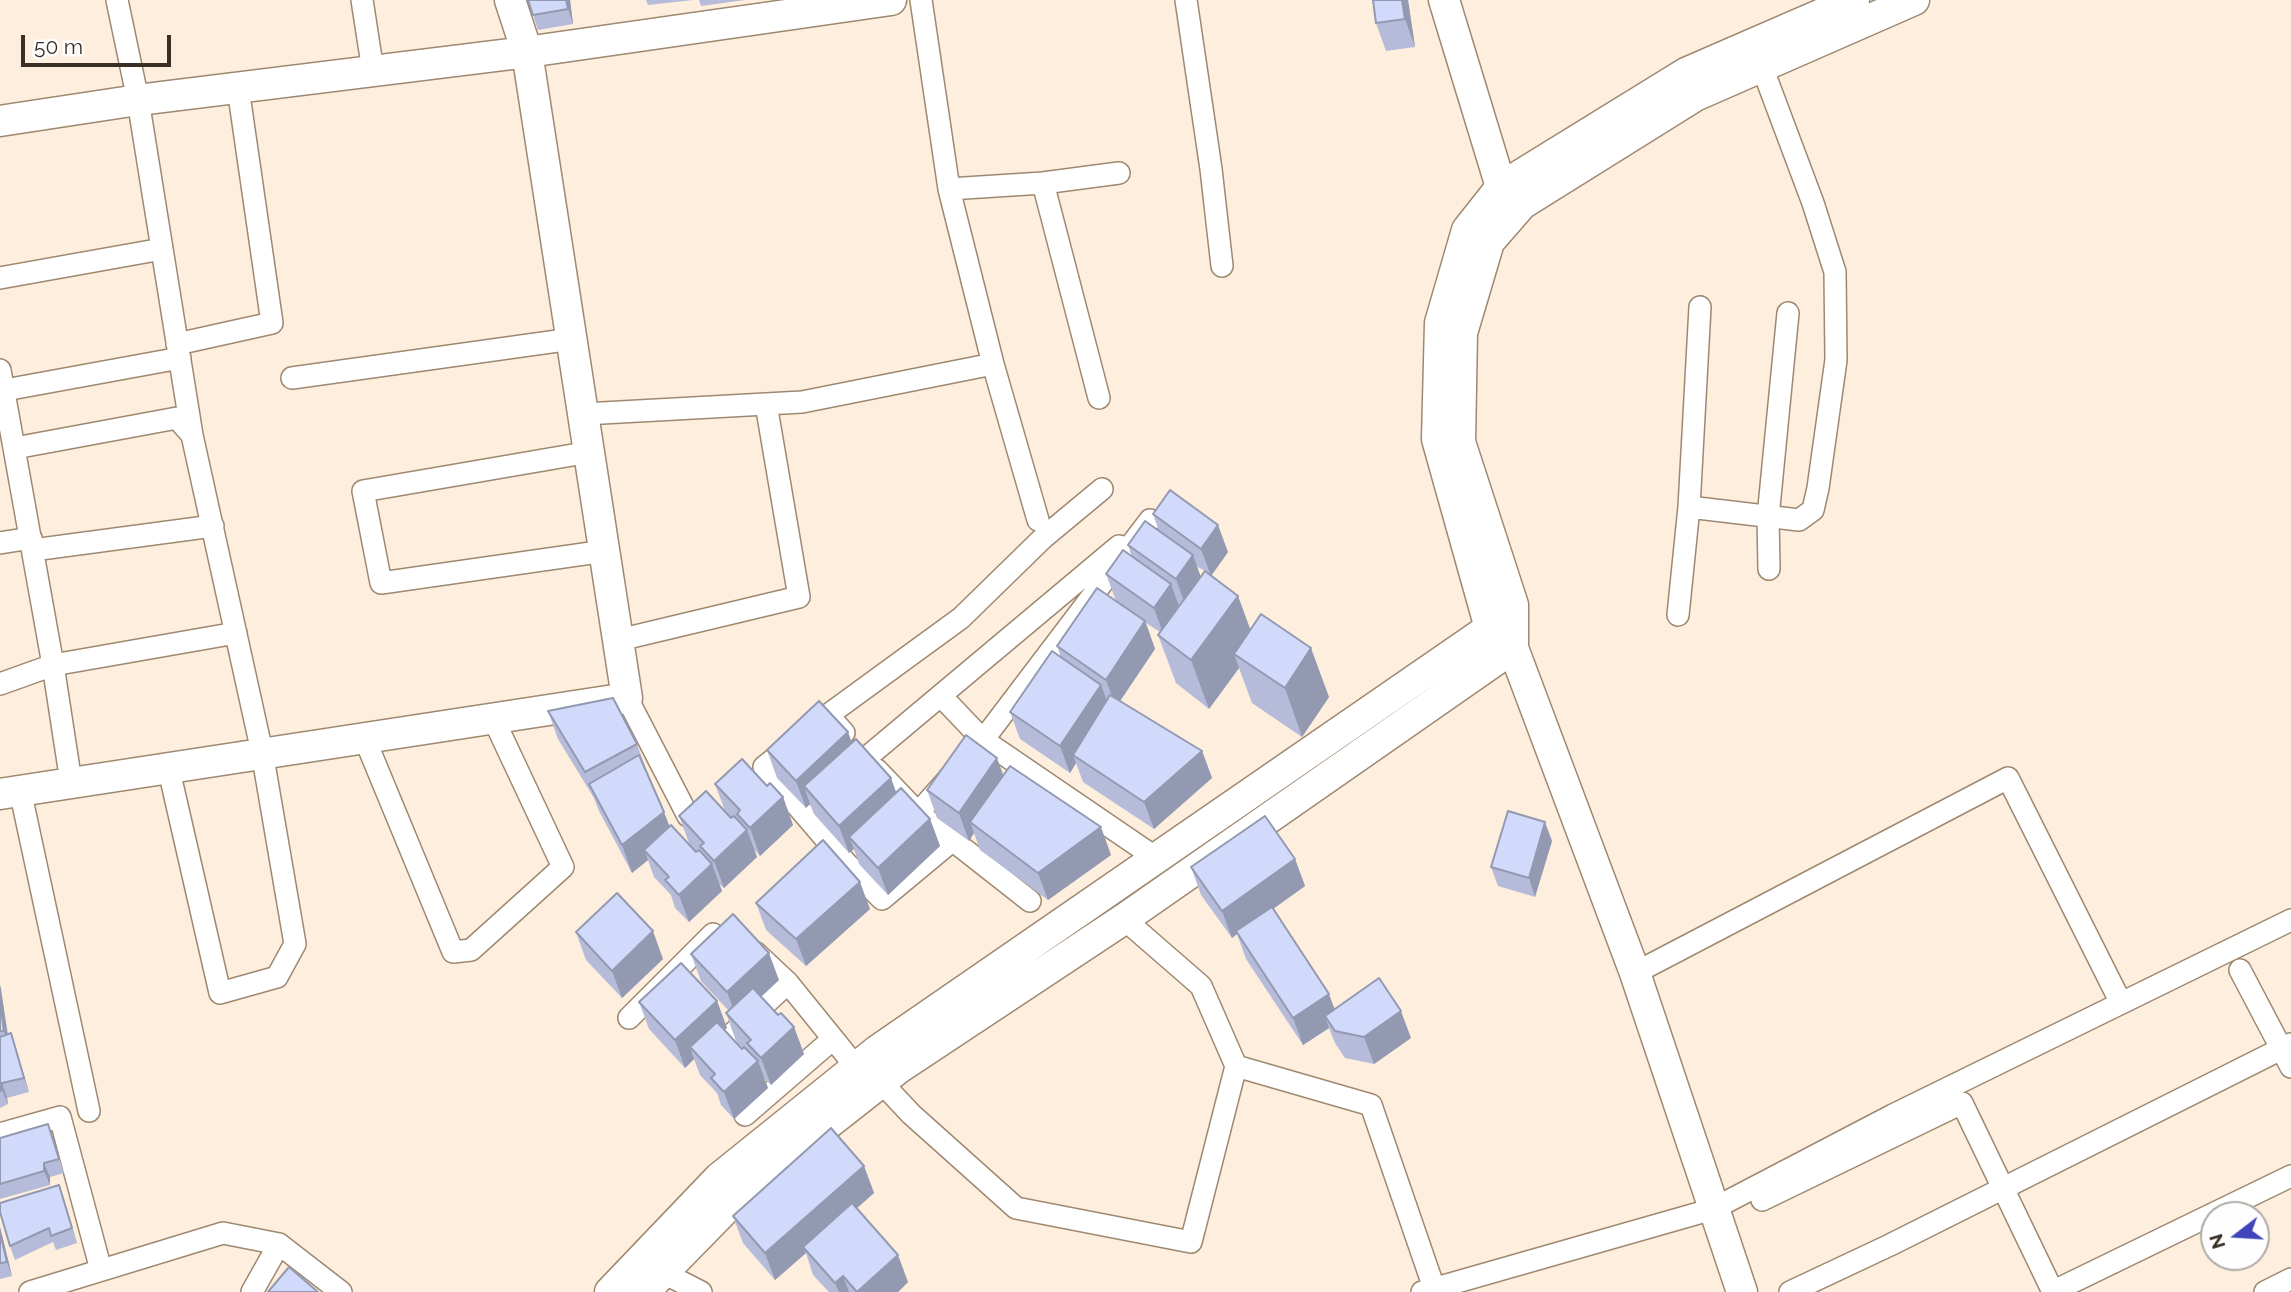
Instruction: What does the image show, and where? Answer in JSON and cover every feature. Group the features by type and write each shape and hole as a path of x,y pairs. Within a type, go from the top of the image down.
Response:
{"street":[{"path":"117,0 138,100 192,436 262,752 295,944 277,977 220,993 168,766"},
{"path":"362,0 373,71"},
{"path":"510,0 527,51 628,698 688,816"},
{"path":"0,121 138,100 527,51 776,8 891,0"},
{"path":"920,0 949,189 993,365 1038,520"},
{"path":"1186,0 1211,169 1222,266"},
{"path":"1444,0 1508,199 1489,242 1462,333 1460,442 1513,606 1513,648 1635,972 1742,1292"},
{"path":"1513,648 1490,628 1437,439 1440,323 1467,230 1686,73 1854,0"},
{"path":"1508,199 1521,204 1695,96 1914,0"},
{"path":"1689,507 1798,520 1813,510 1818,488 1836,360 1835,272 1813,203 1762,66"},
{"path":"71,782 53,665 2,384 179,351 272,323 239,88"},
{"path":"949,189 1044,183 1119,173"},
{"path":"1044,183 1099,398"},
{"path":"0,278 162,249"},
{"path":"1678,615 1689,507 1700,307"},
{"path":"1769,569 1768,517 1788,313"},
{"path":"292,378 572,339"},
{"path":"584,414 802,402 993,365"},
{"path":"619,640 799,597 766,404"},
{"path":"15,448 177,418 192,436"},
{"path":"590,452 363,491 381,583 605,551"},
{"path":"953,840 882,899 847,864 764,767 828,715 961,618 1043,538 1102,489"},
{"path":"866,758 1150,520 983,740 915,810 893,824"},
{"path":"0,543 32,544 212,526"},
{"path":"649,1275 719,1178 878,1050 1490,628"},
{"path":"0,684 53,665 236,633"},
{"path":"610,1292 649,1275 745,1189 881,1082 1124,919 1513,648"},
{"path":"941,696 983,740 1156,858"},
{"path":"89,1111 10,792 628,698"},
{"path":"828,715 915,810 1030,901"},
{"path":"363,737 453,952 471,950 563,867 493,718"},
{"path":"1635,972 2008,778 2121,1003"},
{"path":"847,864 866,848"},
{"path":"881,1082 911,1114 1017,1208 1191,1242 1236,1066 1201,986 1124,919"},
{"path":"1236,1066 1371,1105 1428,1290 1713,1209 1893,1115 2291,920"},
{"path":"629,1018 725,923 788,984 856,1067"},
{"path":"1790,1292 2288,1053 2240,970"},
{"path":"702,1062 788,984"},
{"path":"746,1115 833,1039"},
{"path":"1762,1199 1962,1103 2052,1292 2291,1176"},
{"path":"0,1134 60,1118 101,1270"},
{"path":"30,1292 223,1233 279,1244 341,1292"},
{"path":"252,1292 279,1244"},
{"path":"649,1275 701,1292"},
{"path":"2265,1292 2291,1279"}],"building":[{"path":"528,0 566,0 568,9 533,15"},
{"path":"1373,0 1402,0 1405,19 1376,23"},
{"path":"1170,490 1218,525 1201,549 1153,514"},
{"path":"1145,521 1193,555 1176,579 1128,545"},
{"path":"1123,550 1171,584 1154,608 1106,574"},
{"path":"1205,571 1238,596 1191,660 1158,635"},
{"path":"1097,588 1145,621 1106,680 1057,646"},
{"path":"1261,614 1311,648 1285,688 1234,654"},
{"path":"1052,651 1101,685 1060,746 1010,712"},
{"path":"1110,695 1202,751 1144,802 1073,755"},
{"path":"613,698 637,744 585,772 548,711"},
{"path":"819,701 848,732 796,781 767,750"},
{"path":"966,735 997,758 959,813 927,790"},
{"path":"856,739 891,778 839,826 804,786"},
{"path":"639,755 664,812 622,845 589,784"},
{"path":"742,759 767,786 770,783 783,797 750,828 737,814 740,810 715,784"},
{"path":"1010,766 1101,827 1038,873 970,822"},
{"path":"901,788 930,819 878,868 849,837"},
{"path":"706,791 731,818 734,816 747,830 714,861 700,846 704,843 679,816"},
{"path":"1508,811 1545,822 1529,878 1491,867"},
{"path":"1265,816 1295,859 1222,911 1191,867"},
{"path":"671,825 696,852 699,850 712,864 679,895 665,880 669,877 644,850"},
{"path":"823,840 860,882 796,939 756,903"},
{"path":"617,893 653,931 612,971 576,932"},
{"path":"1272,907 1329,994 1293,1018 1236,931"},
{"path":"733,914 769,953 727,992 691,954"},
{"path":"681,963 717,1001 675,1040 639,1002"},
{"path":"1379,978 1401,1011 1364,1037 1335,1031 1325,1016"},
{"path":"753,988 778,1015 781,1013 794,1027 761,1058 747,1043 751,1040 726,1013"},
{"path":"0,1003 4,1031 0,1031"},
{"path":"717,1022 742,1049 744,1047 758,1061 724,1092 711,1078 715,1074 690,1047"},
{"path":"11,1033 24,1078 2,1083 0,1091 0,1037"},
{"path":"48,1124 59,1159 44,1163 44,1171 0,1184 0,1138"},
{"path":"831,1128 864,1166 765,1253 733,1216"},
{"path":"59,1185 72,1228 51,1236 49,1228 10,1246 0,1203"},
{"path":"852,1203 898,1255 857,1292 843,1276 835,1283 803,1247"},
{"path":"0,1233 7,1262 0,1263"},
{"path":"289,1267 318,1292 268,1292"}]}
